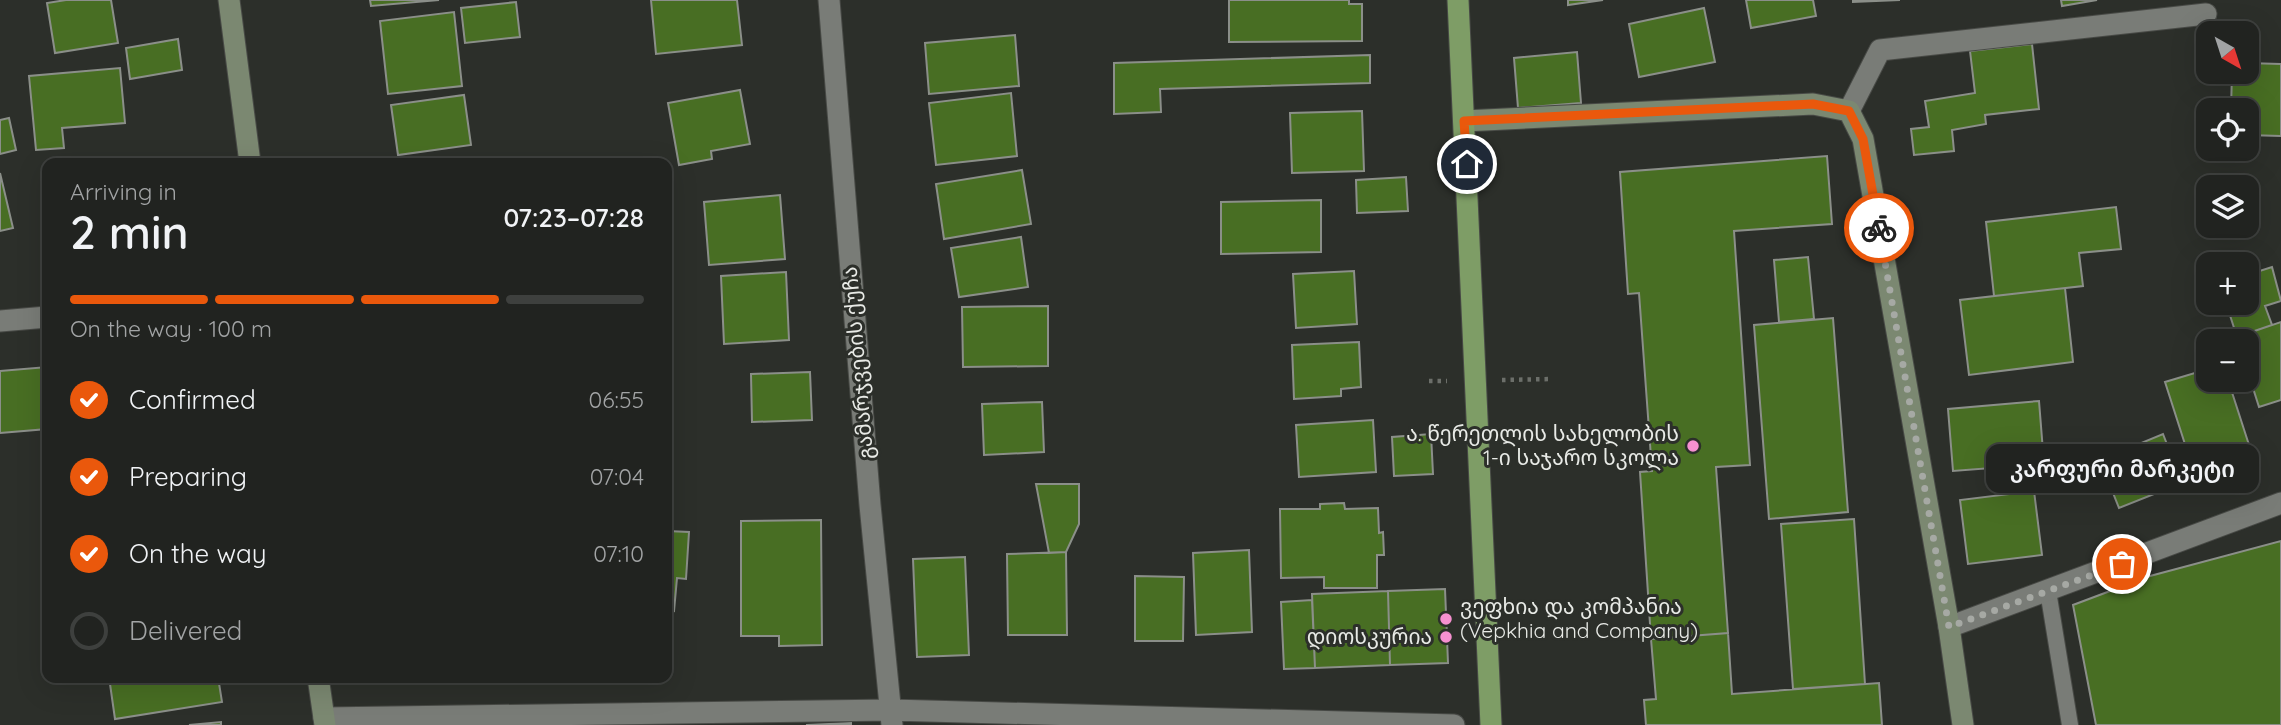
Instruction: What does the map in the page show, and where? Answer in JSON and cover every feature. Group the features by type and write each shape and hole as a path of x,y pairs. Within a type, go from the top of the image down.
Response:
{"highway":[{"path":"1458,0 1492,725"}],"main road":[{"path":"229,0 249,158"},
{"path":"1464,121 1813,104 1849,111 1863,139 1949,627 1963,725"},
{"path":"319,683 324,722"}],"street":[{"name":"გამარჯვების ქუჩა","path":"829,0 870,505 892,718"},
{"path":"1849,111 1880,50 2206,14"},
{"path":"0,321 42,317"},
{"path":"1949,627 2246,519 2281,503"},
{"path":"324,722 892,718 1454,725"}],"lane":[{"path":"2246,519 2281,510"},
{"path":"2048,591 2070,725"}],"building":[{"path":"66,0 111,0 118,43 55,53 47,3"},
{"path":"370,0 439,0 371,6"},
{"path":"651,0 737,0 742,45 656,54"},
{"path":"1229,0 1349,0 1349,4 1362,4 1362,41 1229,42"},
{"path":"1568,0 1603,0 1568,5"},
{"path":"1746,0 1813,0 1816,16 1751,28"},
{"path":"1853,0 1900,0 1853,2"},
{"path":"2061,0 2097,0 2062,6"},
{"path":"516,2 520,37 465,43 461,8"},
{"path":"1704,8 1715,62 1639,77 1629,24"},
{"path":"454,12 462,86 388,94 380,21"},
{"path":"1015,35 1019,86 929,94 925,43"},
{"path":"178,39 182,70 130,79 126,48"},
{"path":"2032,44 2039,109 1985,115 1986,124 1952,130 1954,151 1914,155 1911,129 1929,127 1925,101 1975,93 1970,51"},
{"path":"1577,52 1581,103 1518,108 1514,58"},
{"path":"1370,55 1370,83 1160,89 1161,112 1114,114 1114,63"},
{"path":"2259,63 2281,64 2281,136 2259,135 2259,98 2231,98 2232,84 2259,84"},
{"path":"120,68 125,123 62,128 64,148 36,150 29,76"},
{"path":"740,90 750,144 711,151 712,159 679,165 668,103"},
{"path":"1011,93 1017,156 936,165 929,103"},
{"path":"464,95 471,145 398,155 391,105"},
{"path":"1362,111 1364,171 1292,173 1290,113"},
{"path":"9,118 16,150 0,154 0,120"},
{"path":"1827,156 1832,224 1734,231 1750,465 1716,467 1728,633 1651,639 1640,472 1652,471 1639,293 1628,294 1620,172"},
{"path":"1022,170 1031,224 944,239 936,184"},
{"path":"0,173 13,228 0,231"},
{"path":"1406,177 1408,211 1357,213 1356,180"},
{"path":"780,195 785,259 709,265 704,202"},
{"path":"1321,200 1321,252 1221,254 1221,202"},
{"path":"2116,207 2121,249 2079,253 2083,286 1994,296 1986,222"},
{"path":"1021,237 1028,287 959,297 951,248"},
{"path":"1808,257 1814,319 1779,322 1774,260"},
{"path":"2272,267 2281,301 2265,306 2272,325 2259,329 2234,329 2230,315 2259,315 2259,271"},
{"path":"1354,271 1357,324 1296,328 1293,274"},
{"path":"786,272 789,340 724,344 721,276"},
{"path":"2065,288 2073,362 1969,375 1960,300"},
{"path":"1048,306 1048,366 963,367 962,307"},
{"path":"1833,318 1848,512 1769,519 1754,325"},
{"path":"2281,322 2281,400 2259,407 2254,392 2259,392 2259,330"},
{"path":"1359,342 1361,387 1341,389 1341,396 1294,399 1292,345"},
{"path":"42,367 42,429 0,433 0,371"},
{"path":"810,372 812,420 752,422 751,374"},
{"path":"2196,373 2196,392 2232,392 2250,448 2192,466 2165,382"},
{"path":"2039,401 2044,464 1953,471 1948,409"},
{"path":"1042,402 1044,452 984,455 982,404"},
{"path":"1373,420 1376,472 1299,477 1296,425"},
{"path":"1431,434 1433,474 1394,476 1392,437"},
{"path":"2163,434 2182,483 2119,508 2100,460"},
{"path":"1036,484 1079,484 1079,524 1066,552 1049,553"},
{"path":"2034,491 2042,555 1968,564 1960,500"},
{"path":"1344,503 1345,509 1378,508 1379,533 1383,532 1384,555 1377,555 1377,588 1324,588 1324,577 1281,578 1280,509 1320,509 1320,504"},
{"path":"1854,519 1865,684 1793,689 1781,524"},
{"path":"821,520 822,645 779,646 779,636 741,636 741,521"},
{"path":"672,531 689,532 686,579 677,578 674,611"},
{"path":"2281,541 2281,725 2096,725 2073,605 2150,576"},
{"path":"1249,550 1252,632 1196,635 1193,553"},
{"path":"1066,552 1067,635 1008,635 1007,554"},
{"path":"965,557 969,655 917,657 913,559"},
{"path":"1135,576 1184,577 1183,641 1135,641"},
{"path":"1445,589 1448,663 1390,665 1388,591"},
{"path":"1388,591 1390,665 1315,668 1312,594"},
{"path":"1312,600 1315,668 1284,669 1281,602"},
{"path":"1728,633 1732,694 1879,683 1882,725 1646,725 1644,700 1656,699 1651,639"},
{"path":"110,683 219,683 222,702 115,719"},
{"path":"221,722 221,725 189,725"},
{"path":"851,723 851,725 806,725"}],"way so far":[{"path":"1879,228 1949,627 2122,564"}],"place":[{"name":"ა. წერეთლის სახელობის 1-ი საჯარო სკოლა","path":"1693,446"},
{"name":"კარფური მარკეტი","path":"2122,564"},
{"name":"ვეფხია და კომპანია (Vepkhia and Company)","path":"1446,619"},
{"name":"დიოსკურია","path":"1446,637"}],"route":[{"path":"1467,164 1464,121 1813,104 1849,111 1863,139 1879,228"}]}
